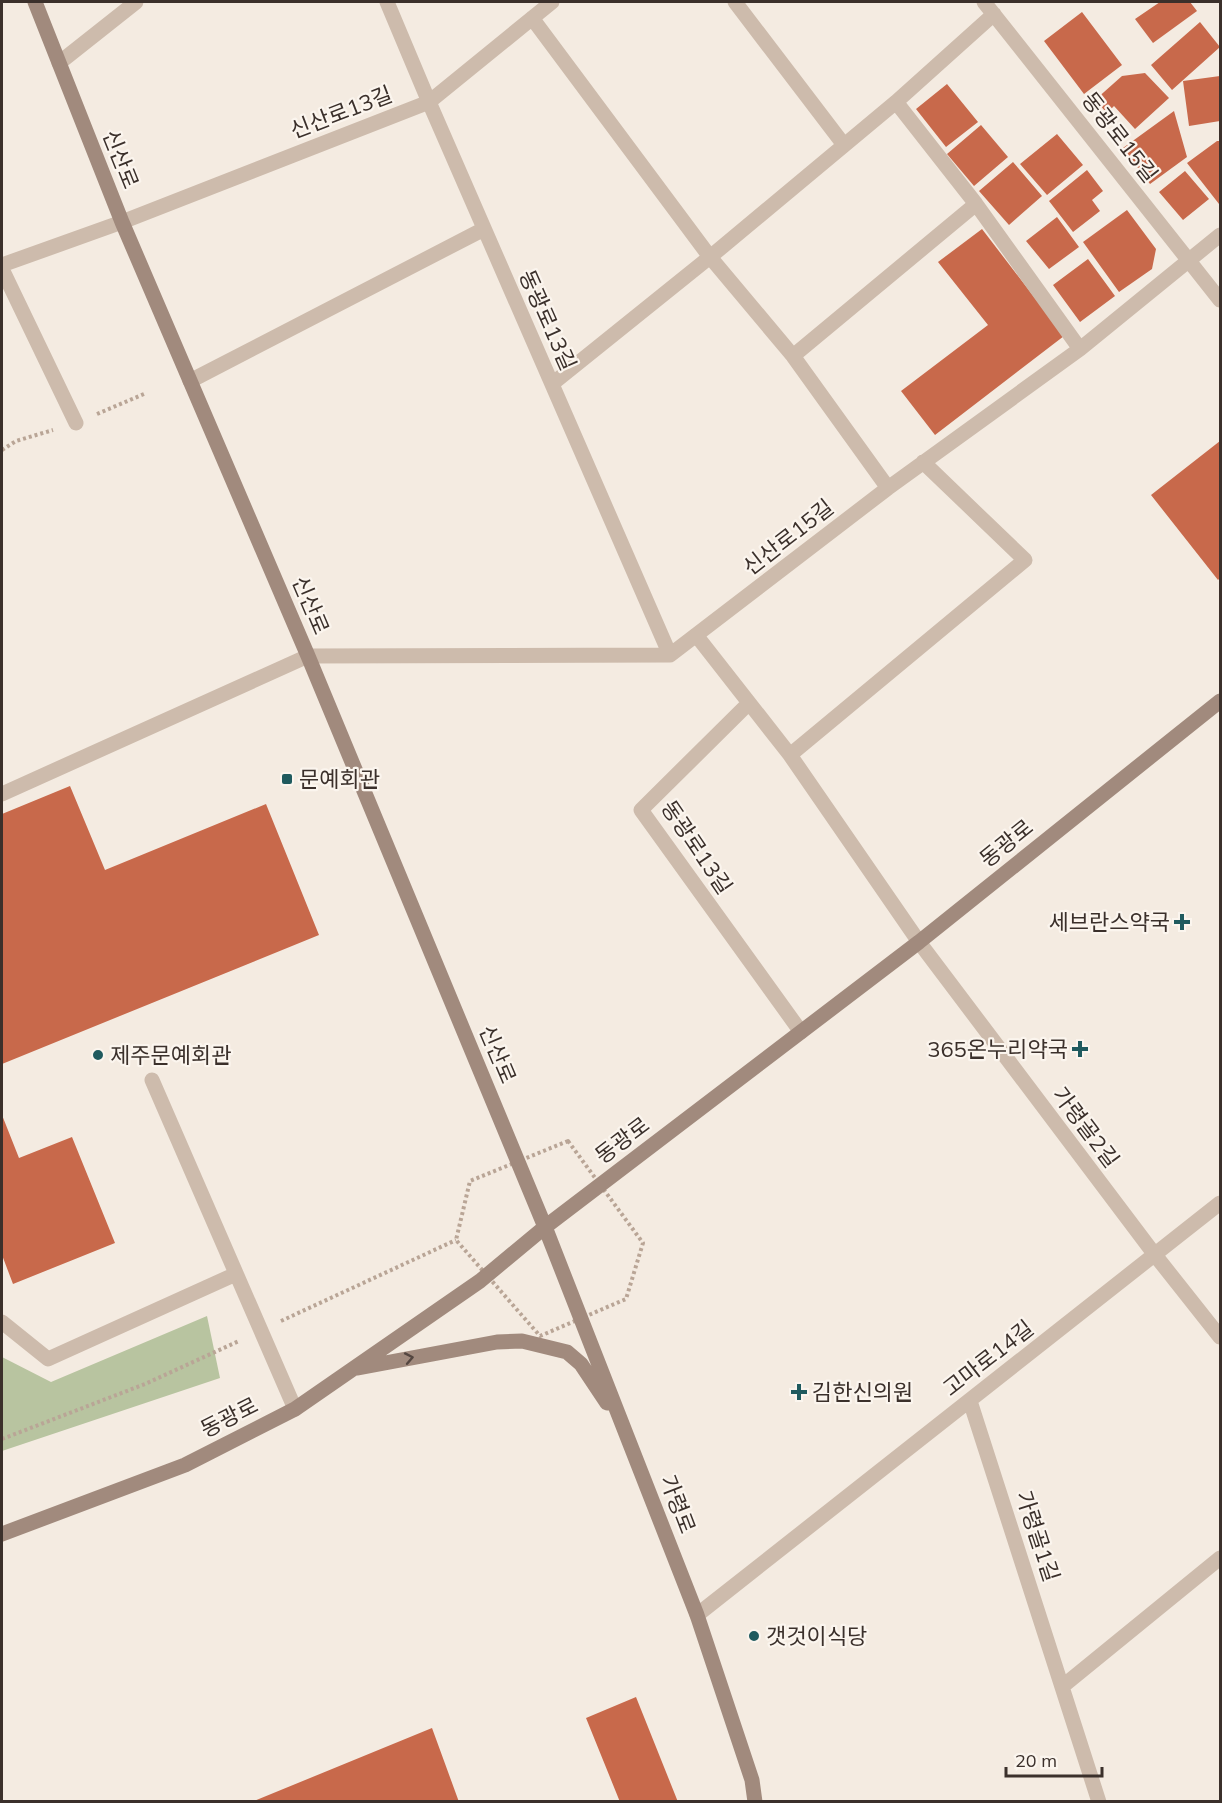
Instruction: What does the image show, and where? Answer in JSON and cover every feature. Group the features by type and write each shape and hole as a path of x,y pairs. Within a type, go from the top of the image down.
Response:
{"main road":[{"name":"신산로","path":"35,2 122,222 308,656 546,1227"},
{"name":"동광로","path":"2,1534 185,1465 295,1409 480,1281 546,1227 919,942 1221,701"},
{"name":"가령로","path":"546,1227 697,1615 752,1780 755,1802"},
{"path":"352,1370 497,1342 522,1341 543,1344 567,1352 581,1364 624,1427"}],"street":[{"path":"59,63 136,2"},
{"name":"동광로13길","path":"387,2 670,655"},
{"name":"신산로13길","path":"2,267 429,102 552,2"},
{"path":"735,2 844,145"},
{"path":"552,384 710,257 896,102 989,8"},
{"name":"동광로15길","path":"989,8 1221,300"},
{"path":"532,18 710,257 793,356 888,488"},
{"path":"896,102 976,204 1080,349"},
{"path":"793,356 976,204"},
{"path":"190,381 484,229"},
{"name":"신산로15길","path":"670,655 888,488 1080,349 1221,235"},
{"path":"2,267 76,423"},
{"path":"790,755 1025,560 923,462"},
{"path":"696,635 790,755 919,942"},
{"path":"2,794 308,656 670,655"},
{"name":"동광로13길","path":"749,703 640,810 801,1032"},
{"name":"가령골2길","path":"919,942 1155,1256 1221,1336"},
{"path":"152,1080 295,1409"},
{"name":"고마로14길","path":"697,1615 1221,1203"},
{"path":"2,1322 48,1359 236,1274"},
{"name":"가령골1길","path":"970,1401 1099,1802"},
{"path":"1063,1686 1221,1558"}],"path":[{"path":"2,1439 145,1384 456,1240"}],"green space":[{"path":"207,1316 220,1378 2,1451 2,1357 51,1382"}],"building":[{"path":"1160,2 1190,2 1197,11 1153,43 1135,19"},
{"path":"1082,12 1122,65 1084,94 1044,41"},
{"path":"1200,22 1220,47 1172,90 1151,65"},
{"path":"1145,73 1169,98 1135,129 1114,106 1107,113 1095,100 1122,76"},
{"path":"1220,76 1220,121 1189,126 1183,81"},
{"path":"947,84 978,122 946,147 916,109"},
{"path":"1174,111 1187,157 1150,184 1123,148"},
{"path":"981,125 1008,157 974,186 947,154"},
{"path":"1057,134 1083,165 1047,195 1020,164"},
{"path":"1220,141 1219,204 1187,163"},
{"path":"1013,162 1042,196 1009,225 979,191"},
{"path":"1087,170 1103,191 1092,200 1100,211 1073,232 1049,201"},
{"path":"1185,171 1209,199 1183,220 1159,192"},
{"path":"1127,210 1156,249 1152,269 1119,292 1083,242"},
{"path":"1057,217 1079,247 1049,269 1026,241"},
{"path":"982,229 1064,336 935,435 901,391 988,325 938,262"},
{"path":"1088,259 1115,296 1080,322 1053,285"},
{"path":"1220,441 1220,578 1218,580 1151,495"},
{"name":"제주문예회관","path":"70,786 105,870 266,804 319,935 2,1064 2,814"},
{"path":"2,1115 19,1158 72,1137 115,1243 13,1284 2,1255"},
{"path":"636,1697 678,1802 620,1802 586,1718"},
{"path":"432,1728 459,1802 254,1802 254,1801"}],"place":[{"name":"문예회관","path":"287,779"},
{"name":"세브란스약국","path":"1182,922"},
{"name":"365온누리약국","path":"1080,1049"},
{"name":"제주문예회관","path":"98,1055"},
{"name":"김한신의원","path":"799,1392"},
{"name":"갯것이식당","path":"754,1636"}]}
